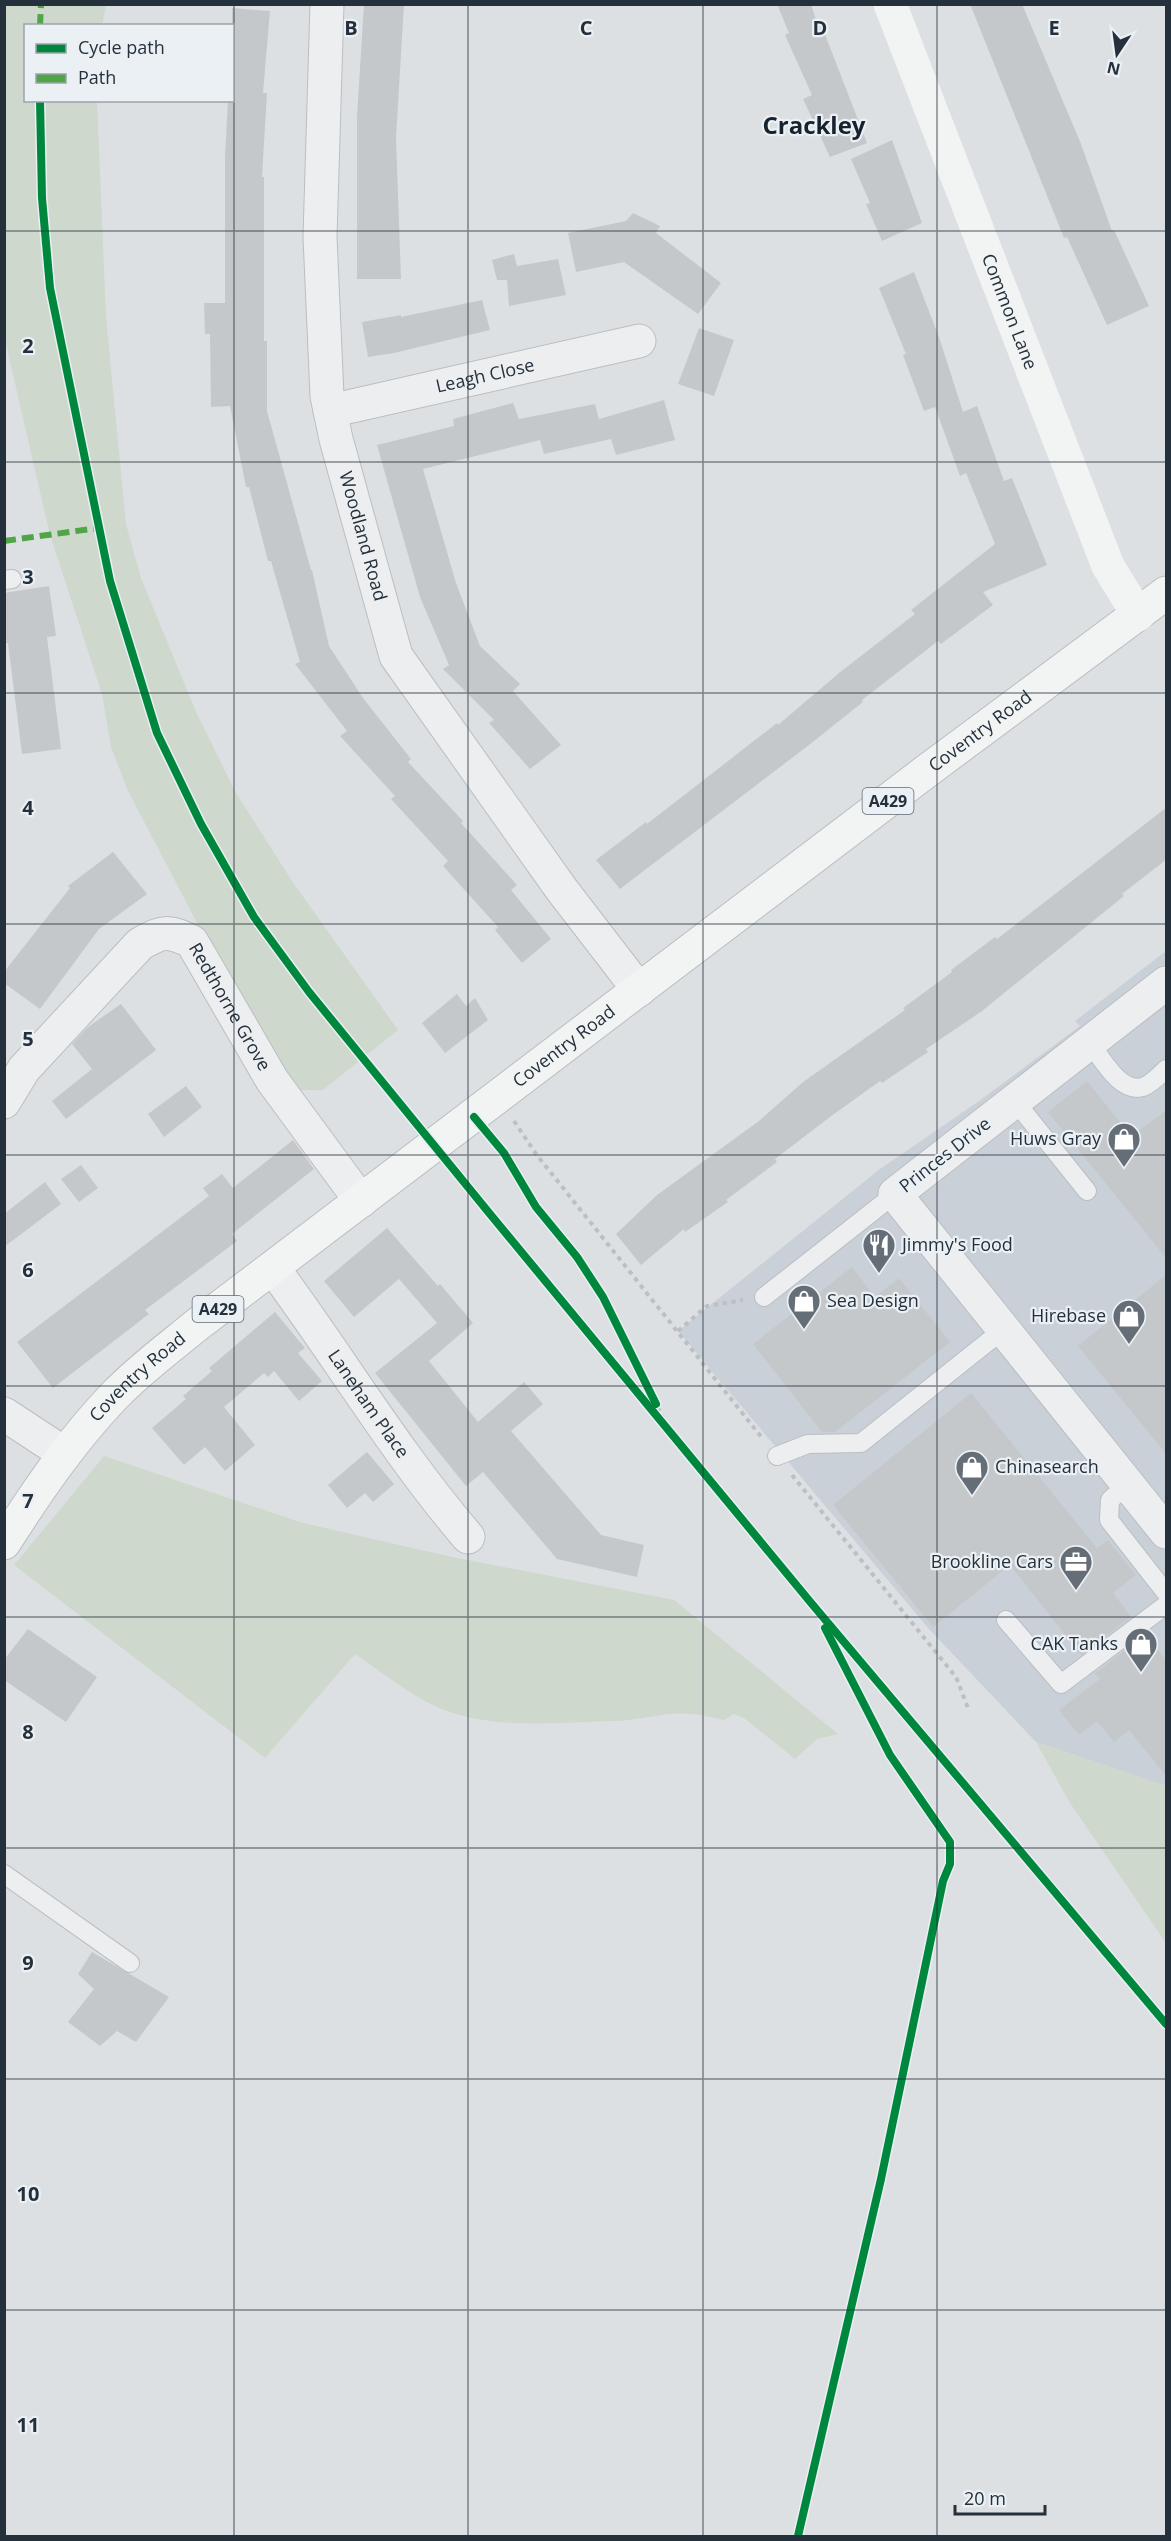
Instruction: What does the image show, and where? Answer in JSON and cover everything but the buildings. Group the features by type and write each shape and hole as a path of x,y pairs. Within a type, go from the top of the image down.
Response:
{"main road":[{"name":"Common Lane","path":"890,4 1108,566 1138,615"},
{"name":"Coventry Road","path":"4,1543 65,1454 115,1395 150,1364 924,773 1167,593"}],"street":[{"name":"Woodland Road","path":"327,4 320,237 327,396 396,656 562,890 639,990"},
{"name":"Leagh Close","path":"330,411 639,341"},
{"name":"Redthorne Grove","path":"4,1102 24,1069 140,944 160,932 175,934 192,942 272,1080 361,1201"},
{"name":"Princes Drive","path":"1167,983 895,1194 1167,1532"},
{"name":"Laneham Place","path":"273,1269 327,1341 377,1420 434,1497 468,1538"},
{"path":"4,1414 65,1454"}],"lane":[{"path":"1090,1043 1121,1082 1133,1088 1144,1086 1167,1069"},
{"path":"1015,1101 1087,1191"},
{"path":"764,1297 895,1194"},
{"path":"777,1456 808,1444 861,1443 1004,1329"},
{"path":"1128,1484 1110,1500 1109,1520 1167,1593"},
{"path":"1006,1620 1061,1684 1167,1605"},
{"path":"4,1874 130,1963"}],"path":[{"path":"485,1107 536,1154 956,1677 969,1708"},
{"path":"485,1107 504,1153 536,1207 577,1257 603,1297 668,1428"},
{"path":"678,1331 707,1306 764,1297"}],"shaded area":[{"path":"4,5 106,5 102,24 24,24 24,102 97,102 106,317 126,524 141,578 196,712 236,793 292,881 398,1030 323,1090 291,1090 229,984 127,789 111,747 102,694 50,535 5,340"},
{"path":"1166,951 1166,1786 1036,1742 929,1629 678,1331 880,1169 979,1101 1080,1026 1075,1021"},
{"path":"104,1456 303,1523 452,1557 674,1600 838,1734 817,1739 795,1759 744,1718 734,1714 724,1720 684,1713 616,1721 548,1723 478,1719 456,1714 425,1701 355,1654 265,1758 14,1565"},
{"path":"1036,1742 1166,1786 1166,1943 1070,1803"}],"marked path":[{"path":"40,24 41,4"},
{"path":"4,541 98,528"}],"cycle path":[{"path":"40,102 42,198 50,288 110,581 157,733 201,824 254,917 309,992 490,1214 812,1604 1166,2024"},
{"path":"474,1117 504,1153 536,1207 577,1257 603,1297 656,1404"},
{"path":"798,2536 881,2179 943,1881 950,1864 950,1842 890,1755 825,1628"}],"place":[{"name":"Huws Gray","path":"1124,1168"},
{"name":"Jimmy's Food","path":"879,1274"},
{"name":"Sea Design","path":"804,1330"},
{"name":"Hirebase","path":"1129,1345"},
{"name":"Chinasearch","path":"972,1496"},
{"name":"Brookline Cars","path":"1076,1591"},
{"name":"CAK Tanks","path":"1141,1673"}],"district":[{"name":"Crackley","path":"814,126"}]}
